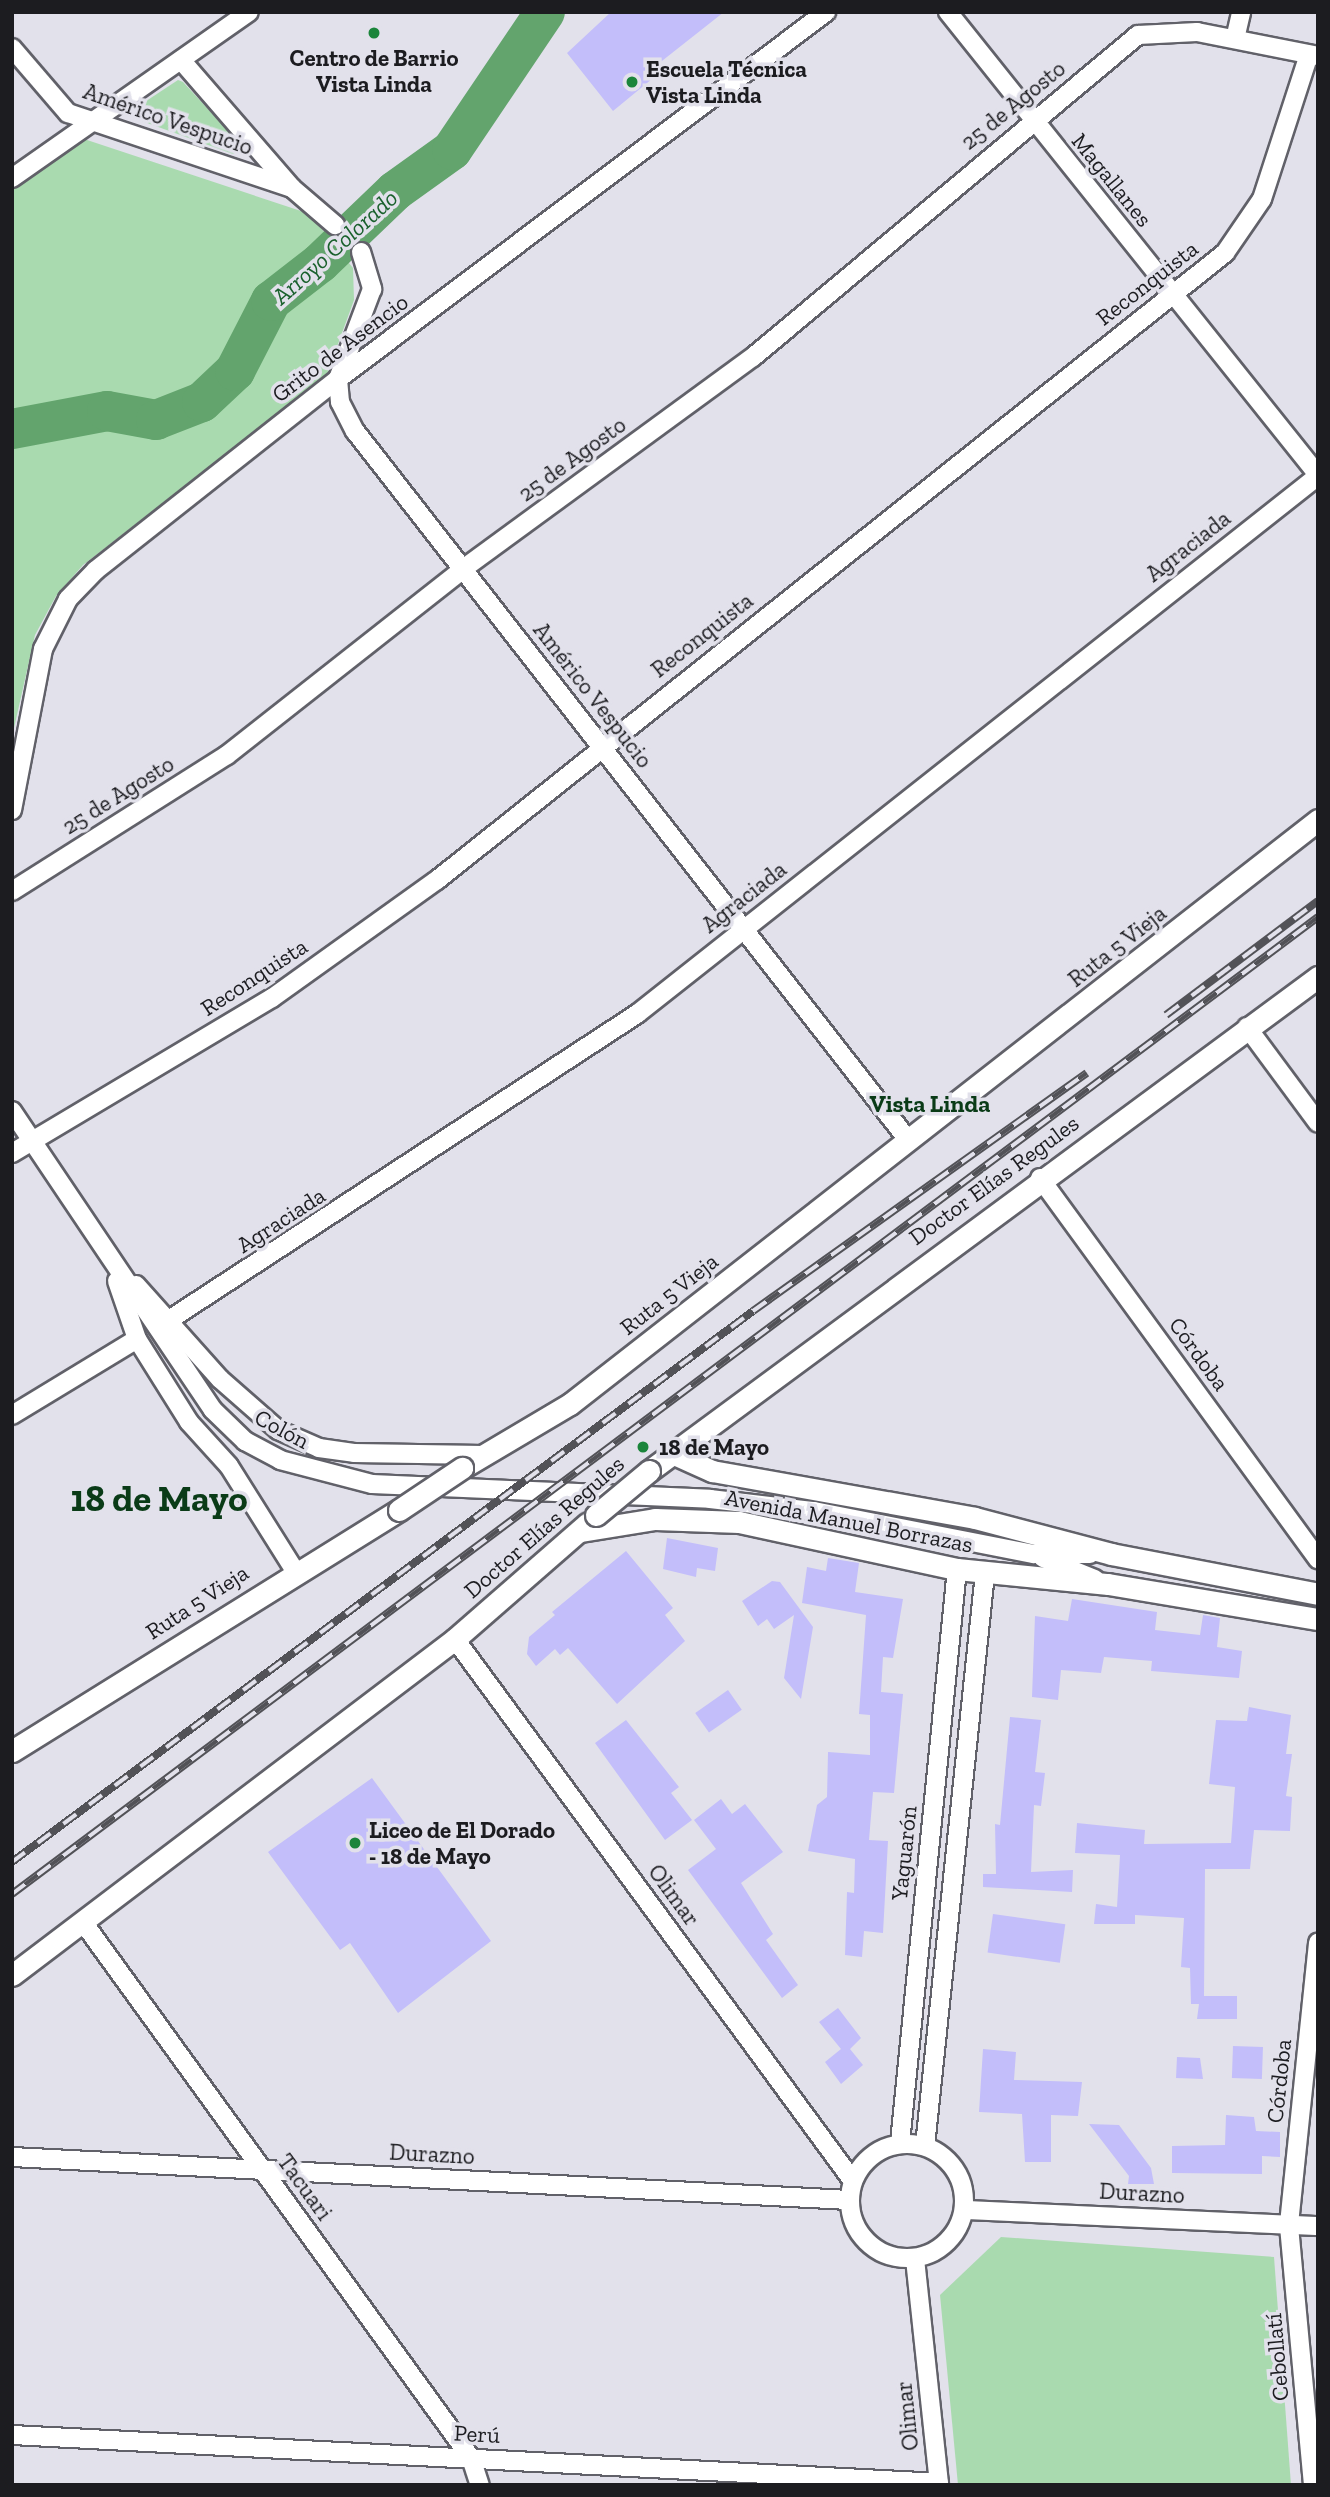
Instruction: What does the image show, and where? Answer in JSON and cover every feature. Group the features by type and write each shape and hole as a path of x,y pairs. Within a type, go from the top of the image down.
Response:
{"street":[{"path":"12,178 249,12"},
{"name":"Grito de Asencio","path":"12,810 43,649 68,599 96,570 338,379 826,12"},
{"name":"Magallanes","path":"948,12 1318,475"},
{"path":"1241,12 1235,39 1314,55"},
{"name":"25 de Agosto","path":"12,891 227,755 463,569 753,357 1032,119 1138,35 1164,31 1235,39"},
{"name":"Américo Vespucio","path":"12,48 53,100 68,113 292,188"},
{"name":"Reconquista","path":"12,1153 272,998 437,880 602,746 1225,253 1246,229 1262,199 1314,55"},
{"name":"Américo Vespucio","path":"181,60 292,188 335,225"},
{"path":"338,379 372,289 361,252"},
{"name":"Américo Vespucio","path":"338,379 340,402 355,432 746,927 909,1141"},
{"name":"Agraciada","path":"172,1318 637,1014 1318,475"},
{"name":"Ruta 5 Vieja","path":"12,1751 295,1571 570,1404 1318,820"},
{"name":"Doctor Elías Regules","path":"12,1975 455,1639 649,1471 1040,1178 1318,977"},
{"path":"1247,1027 1318,1123"},
{"name":"Colón","path":"12,1111 213,1410 245,1441 320,1474 372,1484 518,1492"},
{"name":"Córdoba","path":"1040,1178 1318,1559"},
{"name":"Colón","path":"109,1259 172,1318 220,1379 278,1430 319,1448 354,1453 483,1455"},
{"name":"Colón","path":"109,1259 136,1339 189,1422 229,1466 295,1571"},
{"path":"12,1415 136,1339"},
{"name":"Avenida Manuel Borrazas","path":"674,1454 712,1471 975,1518 1111,1554 1318,1594"},
{"name":"Avenida Manuel Borrazas","path":"518,1492 710,1499 814,1511 1034,1554 1108,1584"},
{"name":"Avenida Manuel Borrazas","path":"580,1531 655,1519 739,1522 957,1569 1108,1584 1318,1619"},
{"name":"Avenida Manuel Borrazas","path":"1034,1554 1111,1554"},
{"name":"Yaguarón","path":"901,2143 957,1569"},
{"path":"925,2146 985,1573"},
{"name":"Olimar","path":"455,1639 853,2180"},
{"name":"Tacuari","path":"83,1922 471,2458 480,2485"},
{"name":"Córdoba","path":"1289,2224 1318,1942"},
{"path":"901,2143 925,2146 955,2171 962,2183 965,2210 956,2233 938,2250 915,2259 877,2250 852,2219 849,2200 853,2180 863,2162 901,2143"},
{"name":"Durazno","path":"12,2157 849,2200"},
{"name":"Durazno","path":"965,2210 1318,2226"},
{"name":"Cebollatí","path":"1289,2224 1313,2485"},
{"name":"Olimar","path":"915,2259 939,2484"},
{"name":"Perú","path":"12,2435 939,2484"}],"green space":[{"path":"178,80 183,82 244,148 233,154 125,115"},
{"path":"84,139 310,214 353,268 354,300 326,377 83,565 56,596 35,635 12,737 12,190"},
{"path":"1001,2237 1274,2257 1291,2485 958,2485 940,2295"}],"building":[{"name":"Escuela Técnica Vista Linda","path":"611,12 724,12 653,68 658,74 613,111 567,53"},
{"path":"667,1538 718,1548 715,1571 697,1568 696,1577 663,1569"},
{"path":"626,1551 673,1608 665,1615 685,1641 617,1704 568,1648 560,1655 555,1649 536,1666 527,1654 529,1637 555,1615 552,1612"},
{"path":"828,1558 859,1563 855,1592 903,1599 893,1658 883,1657 881,1692 903,1694 894,1793 873,1792 869,1840 888,1841 883,1933 864,1931 862,1957 845,1955 847,1892 854,1893 855,1859 808,1851 817,1805 827,1797 828,1752 870,1755 870,1715 859,1714 866,1615 802,1603 807,1567 826,1571"},
{"path":"772,1581 780,1582 813,1627 801,1699 784,1678 794,1615 774,1629 767,1619 758,1626 742,1601"},
{"path":"1072,1599 1157,1612 1155,1630 1200,1635 1203,1615 1220,1618 1217,1647 1242,1651 1239,1678 1151,1671 1152,1661 1104,1657 1101,1673 1061,1670 1058,1700 1032,1697 1035,1616 1068,1621"},
{"path":"728,1690 742,1710 709,1733 695,1713"},
{"path":"1249,1707 1291,1715 1286,1754 1292,1754 1286,1796 1292,1797 1290,1831 1254,1830 1250,1869 1205,1869 1204,1996 1237,1996 1237,2019 1197,2019 1199,2004 1191,2004 1190,1968 1181,1967 1184,1918 1135,1915 1135,1924 1094,1924 1096,1904 1117,1907 1120,1855 1075,1853 1077,1823 1145,1830 1144,1844 1231,1843 1235,1787 1209,1784 1216,1720 1247,1721"},
{"path":"1010,1717 1041,1720 1035,1772 1045,1773 1041,1806 1034,1805 1031,1872 1073,1870 1072,1892 983,1887 983,1874 996,1874 995,1824 1000,1825"},
{"path":"626,1720 679,1787 671,1793 692,1820 665,1840 595,1743"},
{"path":"372,1778 491,1941 398,2013 350,1943 340,1950 268,1852"},
{"path":"721,1799 732,1814 745,1804 783,1852 741,1883 773,1934 766,1940 798,1985 782,1998 688,1870 716,1849 694,1820"},
{"path":"993,1914 1065,1924 1060,1963 988,1953"},
{"path":"838,2008 861,2038 850,2049 863,2065 841,2084 825,2062 841,2049 819,2022"},
{"path":"1233,2046 1263,2047 1262,2079 1232,2078"},
{"path":"983,2049 1016,2052 1014,2080 1082,2082 1078,2116 1051,2115 1051,2162 1025,2162 1022,2114 979,2112"},
{"path":"1177,2057 1200,2058 1203,2079 1176,2078"},
{"path":"1226,2115 1254,2117 1256,2131 1280,2132 1280,2157 1262,2156 1262,2174 1172,2173 1172,2146 1225,2145"},
{"path":"1089,2124 1119,2125 1151,2168 1154,2184 1128,2184 1129,2176"}],"waterway":[{"name":"Arroyo Colorado","path":"12,429 107,411 156,420 202,402 235,371 271,301 320,263 395,191 452,150 545,12"}],"railway":[{"path":"1166,1015 1318,901"},
{"path":"12,1894 1318,917"},
{"path":"12,1862 753,1311 1087,1073"}],"place":[{"name":"Centro de Barrio Vista Linda","path":"374,33"},
{"name":"Escuela Técnica Vista Linda","path":"632,82"},
{"name":"18 de Mayo","path":"643,1447"},
{"name":"Liceo de El Dorado - 18 de Mayo","path":"355,1843"}],"district":[{"name":"Vista Linda","path":"930,1104"},
{"name":"18 de Mayo","path":"159,1498"}]}
